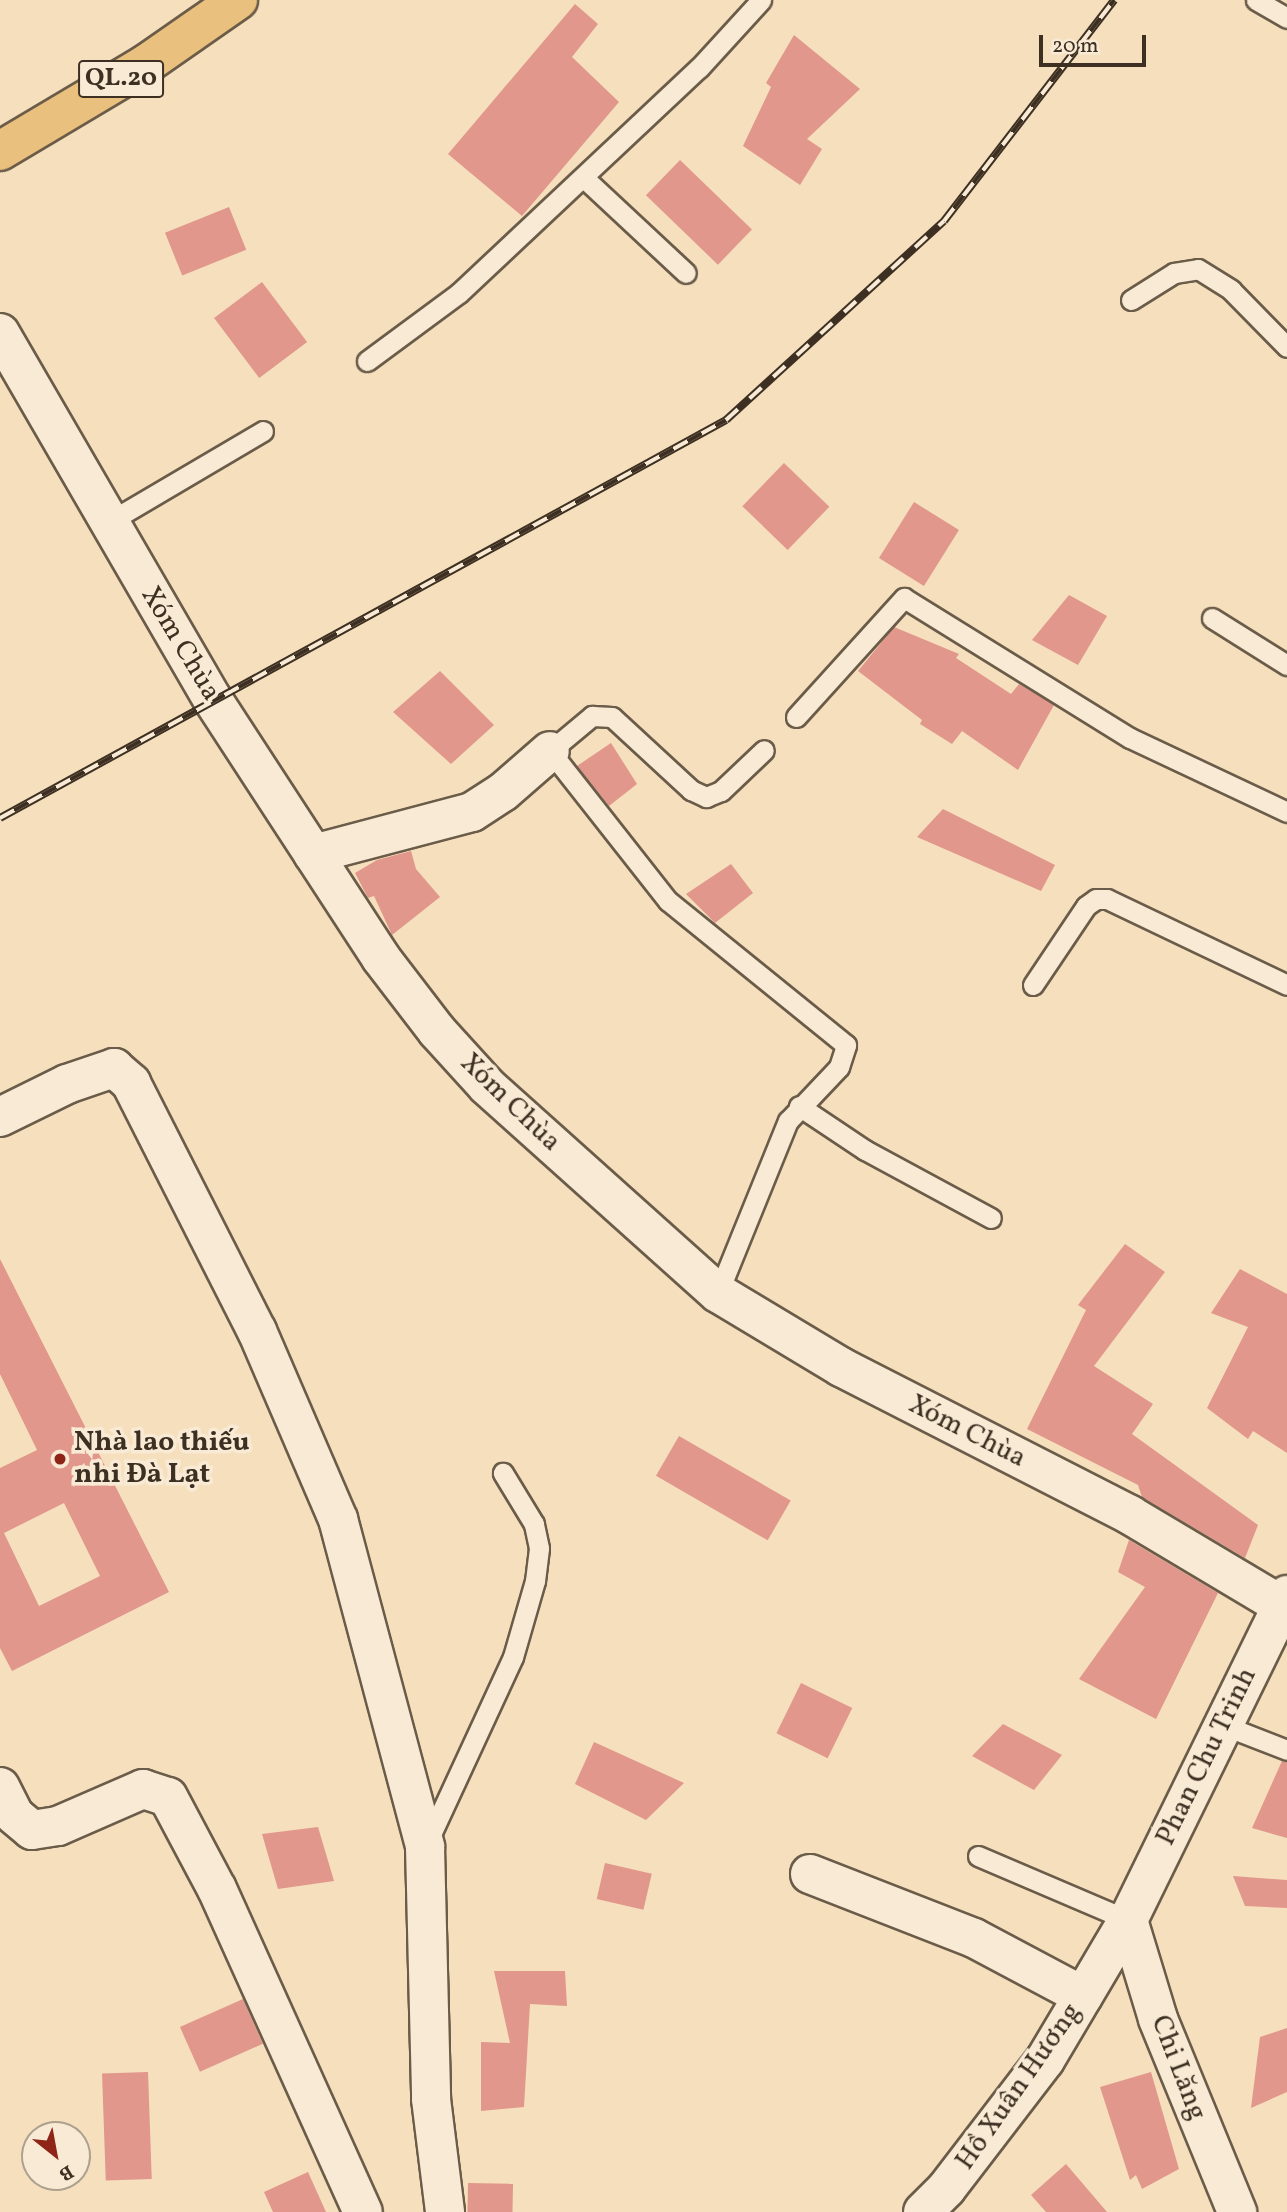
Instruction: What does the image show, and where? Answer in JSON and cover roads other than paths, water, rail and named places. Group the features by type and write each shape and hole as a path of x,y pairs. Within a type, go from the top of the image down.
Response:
{"highway":[{"name":"QL.20","path":"0,151 146,64 238,0"}],"street":[{"name":"Xóm Chùa","path":"0,333 181,650 381,958 445,1040 487,1086 718,1293 841,1367 1130,1516 1284,1600"},
{"path":"313,854 472,813 550,751"},
{"path":"0,1117 67,1084 114,1068 131,1083 257,1331 338,1519 425,1847 431,2099 445,2212"},
{"name":"Phan Chu Trinh","path":"1128,1920 1284,1600"},
{"path":"0,1787 14,1815 32,1830 58,1826 143,1789 167,1797 218,1889 363,2212"},
{"path":"810,1874 974,1938 1083,1996"},
{"name":"Hồ Xuân Hương","path":"923,2212 946,2189 1045,2060 1128,1920"},
{"name":"Chi Lăng","path":"1128,1920 1158,2019 1237,2212"}],"lane":[{"path":"367,361 459,293 699,68 761,0"},
{"path":"1256,0 1287,18"},
{"path":"584,178 686,273"},
{"path":"1131,300 1174,273 1198,269 1231,290 1287,347"},
{"path":"107,523 263,431"},
{"path":"796,717 904,598 1130,738 1287,813"},
{"path":"1212,618 1287,665"},
{"path":"718,1293 771,1155 799,1106 839,1067 846,1045 668,901 550,751 592,716 612,717 691,790 706,797 721,791 764,750"},
{"path":"1033,985 1065,933 1096,899 1121,902 1287,985"},
{"path":"799,1106 865,1150 991,1218"},
{"path":"425,1847 513,1657 536,1581 540,1548 534,1524 503,1473"},
{"path":"1223,1725 1287,1750"},
{"path":"978,1856 1128,1920"}],"railway":[{"path":"0,818 726,420 944,221 1114,0"}],"place":[{"name":"Nhà lao thiếu nhi Đà Lạt","path":"60,1459"}]}
